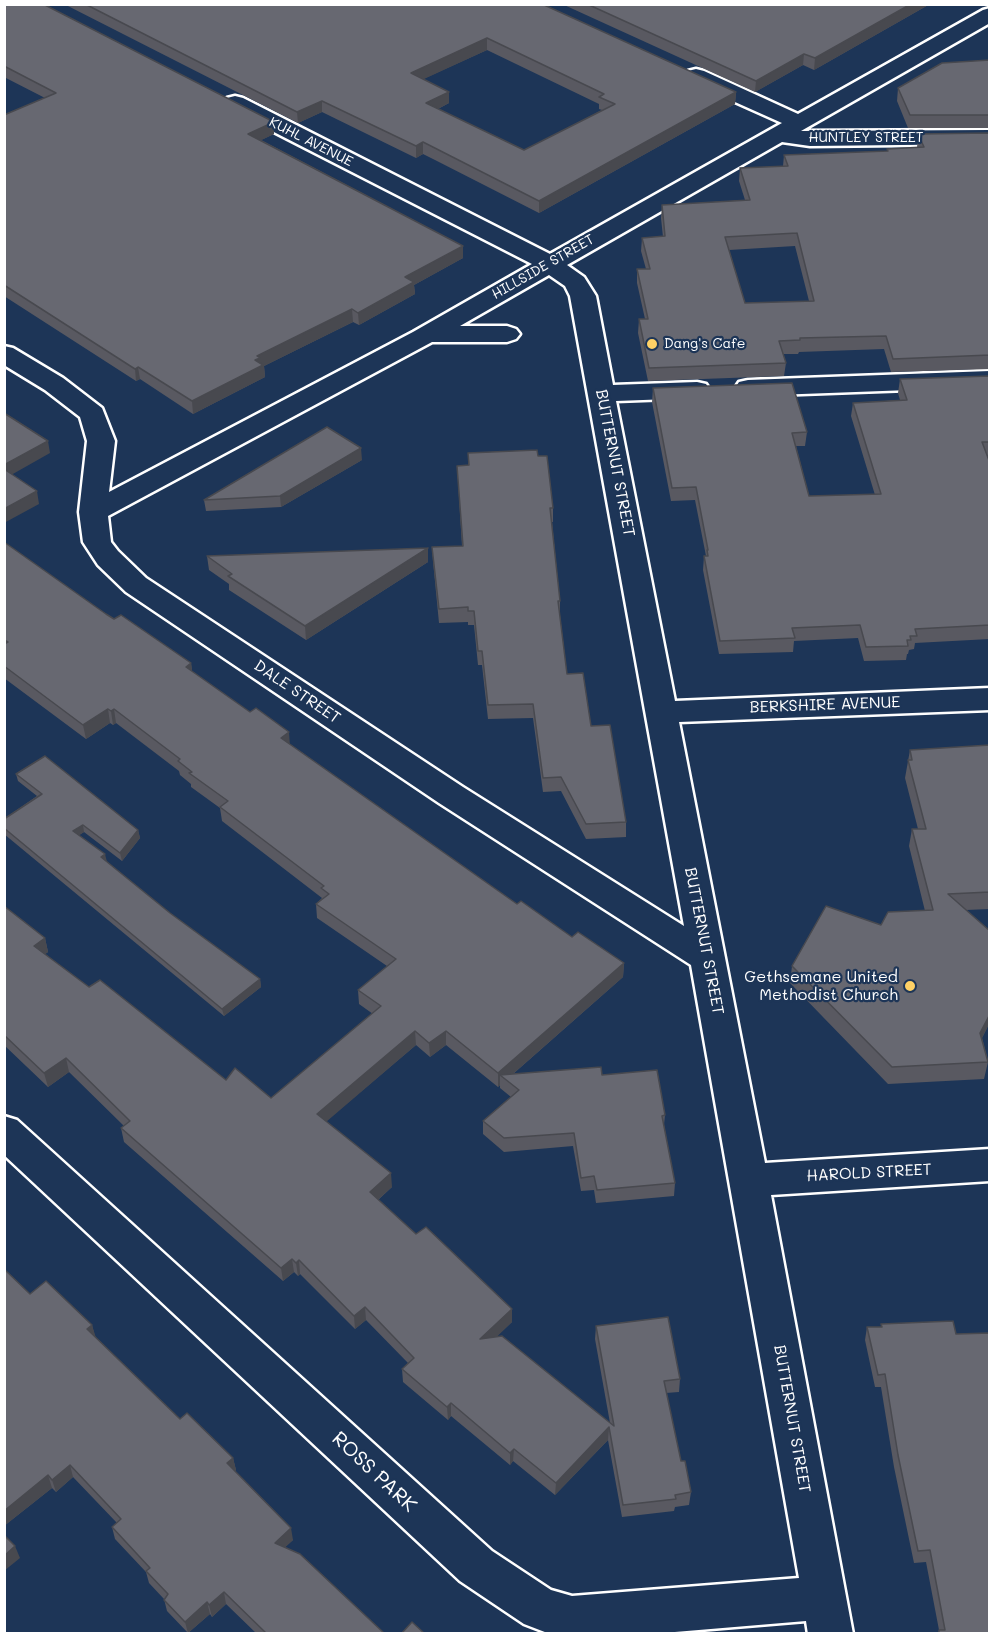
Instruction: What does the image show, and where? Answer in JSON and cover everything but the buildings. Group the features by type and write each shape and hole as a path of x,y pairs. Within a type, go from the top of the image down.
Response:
{"street":[{"name":"HILLSIDE STREET","path":"93,512 426,334 990,14"},
{"name":"HUNTLEY STREET","path":"672,65 810,139 990,137"},
{"name":"KUHL AVENUE","path":"221,96 549,263"},
{"name":"BUTTERNUT STREET","path":"549,263 575,282 583,296 750,1180 827,1616"},
{"path":"426,334 507,334"},
{"name":"DALE STREET","path":"4,354 54,384 92,414 101,441 93,512 98,542 108,558 136,585 451,795 707,958"},
{"path":"602,393 990,379"},
{"name":"BERKSHIRE AVENUE","path":"661,712 990,699"},
{"name":"ROSS PARK","path":"4,1131 476,1566 540,1610 572,1618 827,1616"},
{"name":"HAROLD STREET","path":"750,1180 990,1166"}],"place":[{"name":"Dang's Cafe","path":"652,344"},
{"name":"Gethsemane United Methodist Church","path":"910,986"}]}
